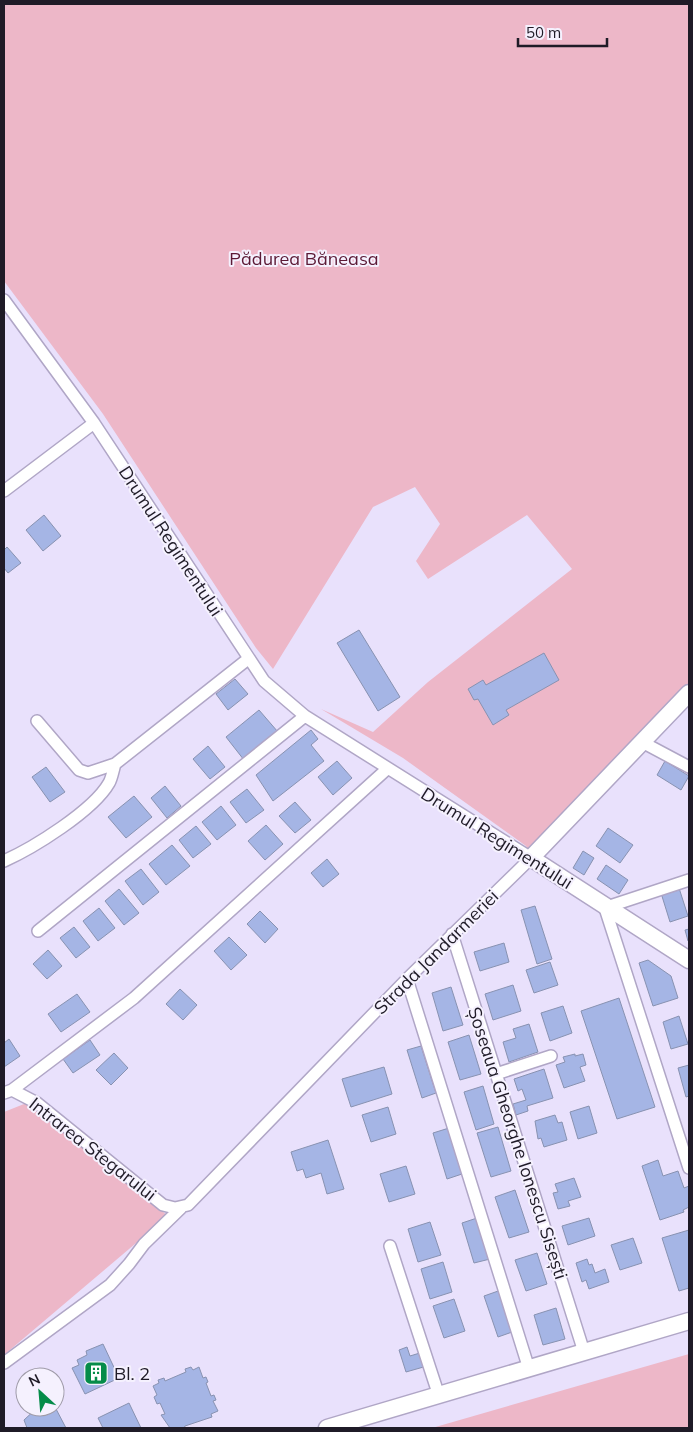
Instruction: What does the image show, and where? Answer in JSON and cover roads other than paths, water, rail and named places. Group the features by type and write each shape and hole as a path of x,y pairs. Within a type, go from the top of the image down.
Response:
{"street":[{"name":"Drumul Regimentului","path":"4,300 94,423 264,682 305,716 689,960"},
{"path":"4,491 94,423"},
{"path":"37,721 79,770 88,773 115,764 248,659"},
{"name":"Strada Jandarmeriei","path":"4,1363 110,1285 144,1244 181,1208 188,1206 198,1197 407,979 531,858 689,693"},
{"path":"38,931 305,716"},
{"path":"642,742 689,768"},
{"path":"4,861 38,842 89,806 110,783 115,764"},
{"path":"8,1092 134,998 353,803 387,769"},
{"path":"689,880 605,906 689,1168"},
{"name":"Șoseaua Gheorghe Ionescu Sisești","path":"452,934 584,1352"},
{"path":"407,979 529,1369"},
{"path":"496,1074 551,1056"},
{"name":"Intrarea Stegarului","path":"8,1092 37,1103 163,1205 170,1208 181,1208"},
{"path":"390,1246 439,1396"},
{"path":"327,1428 689,1322"}],"place":[{"name":"Bl. 2","path":"96,1373"}],"park label":[{"name":"Pădurea Băneasa","path":"304,258"}]}
